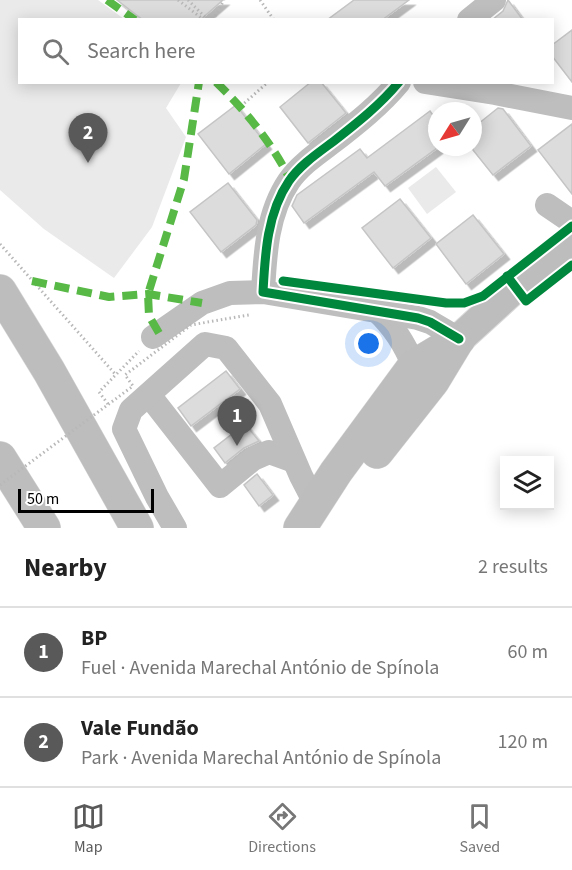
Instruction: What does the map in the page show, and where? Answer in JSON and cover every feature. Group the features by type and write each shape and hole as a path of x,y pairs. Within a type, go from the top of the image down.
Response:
{"highway":[{"path":"0,291 49,371 137,528"},
{"path":"314,520 414,366 459,339"},
{"path":"314,520 378,452 434,381 459,339"},
{"path":"94,454 153,528"},
{"path":"0,458 44,528"}],"main road":[{"path":"459,339 516,288 572,245"}],"street":[{"path":"472,18 494,0"},
{"path":"260,303 265,243 285,188 302,167 373,110 397,84"},
{"path":"438,84 572,108"},
{"path":"547,205 572,222"},
{"path":"153,337 202,303 230,293 260,303 376,310 418,318 430,322 459,339"},
{"path":"376,310 404,342 414,366"},
{"path":"175,528 157,497 124,429 131,410 205,344 226,348 270,404 294,461 314,520"},
{"path":"149,395 220,486 254,459 269,452 294,461"}],"path":[{"path":"178,0 202,18"},
{"path":"188,0 204,18"},
{"path":"214,18 224,0"},
{"path":"260,0 273,18"},
{"path":"241,106 266,84"},
{"path":"0,244 116,375"},
{"path":"0,485 133,386 125,375 190,325 225,319 260,303"},
{"path":"108,404 99,392 153,337"}],"shaded area":[{"path":"0,0 98,0 123,18 18,18 18,84 180,84 166,108 186,137 152,227 114,278 44,229 0,190"},
{"path":"436,167 456,192 427,214 408,188"}],"building":[{"path":"117,0 223,0 202,18 140,18"},
{"path":"354,0 409,0 385,18 330,18"},
{"path":"508,0 522,18 494,18 503,11"},
{"path":"572,30 572,82 554,59 554,44"},
{"path":"309,84 323,84 346,113 308,143 280,107"},
{"path":"236,105 266,144 229,174 198,134"},
{"path":"498,108 503,109 531,146 493,175 478,156 482,156 482,121"},
{"path":"428,112 428,155 385,186 374,172 304,223 292,206 297,195 360,149 367,158"},
{"path":"572,124 572,194 538,150"},
{"path":"228,183 257,220 256,225 221,252 190,212"},
{"path":"400,199 431,238 393,268 362,228"},
{"path":"473,215 504,254 466,284 436,244"},
{"path":"226,371 240,389 191,426 178,408"},
{"path":"245,424 259,441 244,448 225,463 214,448"},
{"path":"257,474 273,495 259,506 244,485"}],"marked path":[{"path":"107,0 132,18"},
{"path":"159,333 149,316 148,294 184,179 199,84"},
{"path":"218,84 257,128 275,152 290,179"},
{"path":"32,281 109,297 148,294 202,303"}],"cycle path":[{"path":"397,84 368,113 298,170 289,181 276,207 268,235 263,292 418,318 430,322 459,339"},
{"path":"283,281 446,303 464,303 483,296 572,226"},
{"path":"507,276 526,301 572,265"}],"place":[{"name":"Vale Fundão","path":"88,163"},
{"name":"BP","path":"237,446"}]}
